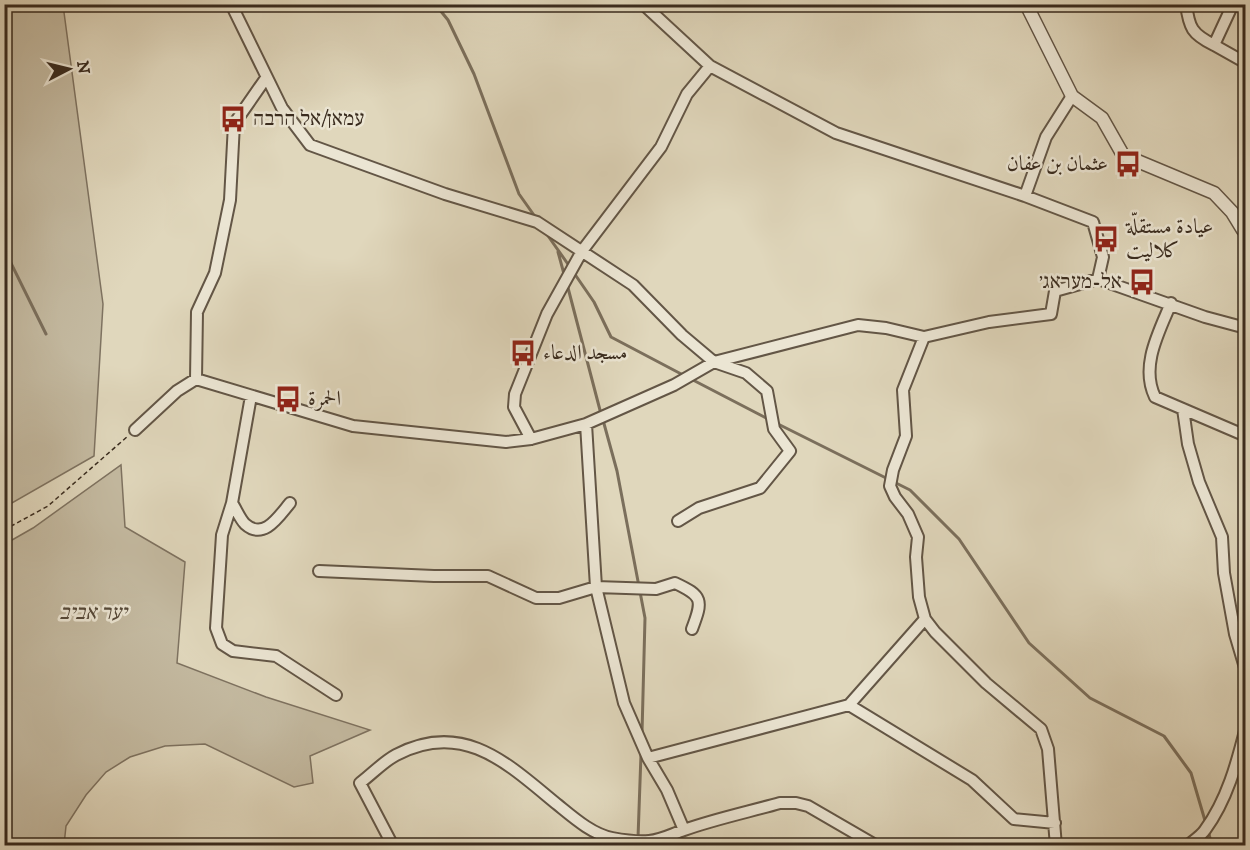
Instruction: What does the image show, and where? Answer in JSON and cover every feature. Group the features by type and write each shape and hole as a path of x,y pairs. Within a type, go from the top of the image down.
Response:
{"street":[{"path":"231,4 282,108 310,145 445,194 537,222 633,285 682,335 714,362 746,373 767,391 774,429 790,451 760,488 699,508 678,521"},
{"path":"643,4 710,66 836,133 1025,196 1093,222 1103,257 1098,279"},
{"path":"1026,4 1072,96 1102,118 1123,155 1214,193 1232,212 1245,231"},
{"path":"1186,4 1189,27 1199,38 1245,63"},
{"path":"1214,45 1233,4"},
{"path":"531,439 514,407 515,394 547,314 582,251 661,147 687,94 710,66"},
{"path":"196,379 197,312 215,273 230,200 234,124 266,78"},
{"path":"1025,196 1046,137 1072,96"},
{"path":"135,430 177,390 196,379 353,426 506,442 531,439 586,424 674,385 714,362 858,325 886,328 924,337 989,322 1051,314 1055,291 1098,279 1171,303 1205,317 1245,328"},
{"path":"1171,303 1149,360 1150,388 1155,397 1245,436"},
{"path":"924,337 903,390 906,436 893,470 891,486 895,497 908,514 918,537 916,557 919,597 925,619 986,683 1041,729 1048,749 1056,846"},
{"path":"251,396 232,503 222,534 216,628 222,644 233,651 276,656 336,695"},
{"path":"1183,409 1188,444 1199,482 1222,537 1224,573 1245,671"},
{"path":"586,424 596,587 624,703 648,758 668,790 684,830"},
{"path":"232,503 245,525 259,530 269,528 290,503"},
{"path":"319,571 488,576 536,598 559,598 596,587 656,589 675,583 694,592 698,601 699,612 692,629"},
{"path":"648,758 849,705 925,619"},
{"path":"1234,628 1245,644"},
{"path":"849,705 972,780 1014,819 1055,823"},
{"path":"1187,846 1204,832 1227,789 1242,754 1245,728"},
{"path":"393,846 360,783 395,756 419,746 444,743 467,745 486,751 508,764 578,821 611,838 648,841 663,839 684,830 780,803 796,803 808,806 877,846"}],"path":[{"path":"4,530 48,506 135,430"}],"green space":[{"path":"5,4 63,5 103,304 94,456 5,507"},
{"name":"יער אביב","path":"121,465 125,527 185,562 177,663 266,697 370,730 310,756 313,783 294,787 205,744 165,746 130,757 106,772 86,795 66,826 64,845 5,845 5,544 33,528"}],"waterway":[{"path":"435,4 448,20 474,74 519,194 536,218"},
{"path":"546,233 570,267"},
{"path":"4,249 46,334"},
{"path":"558,252 564,274"},
{"path":"574,273 594,302 611,337 685,376"},
{"path":"567,284 601,414"},
{"path":"691,379 770,420"},
{"path":"603,420 617,471 645,618 642,733"},
{"path":"776,423 888,479"},
{"path":"894,482 910,490 959,539 1029,643 1090,698 1164,736 1191,773 1206,824"},
{"path":"638,838 641,754"},
{"path":"1208,830 1212,846"}],"place":[{"name":"עמאן/אל הרבה","path":"233,119"},
{"name":"عثمان بن عفان","path":"1128,164"},
{"name":"عيادة مستقلّة كلاليت","path":"1106,239"},
{"name":"אל-מעראג׳","path":"1142,282"},
{"name":"مسجد الدعاء","path":"523,353"},
{"name":"الحمرة","path":"288,399"}]}
